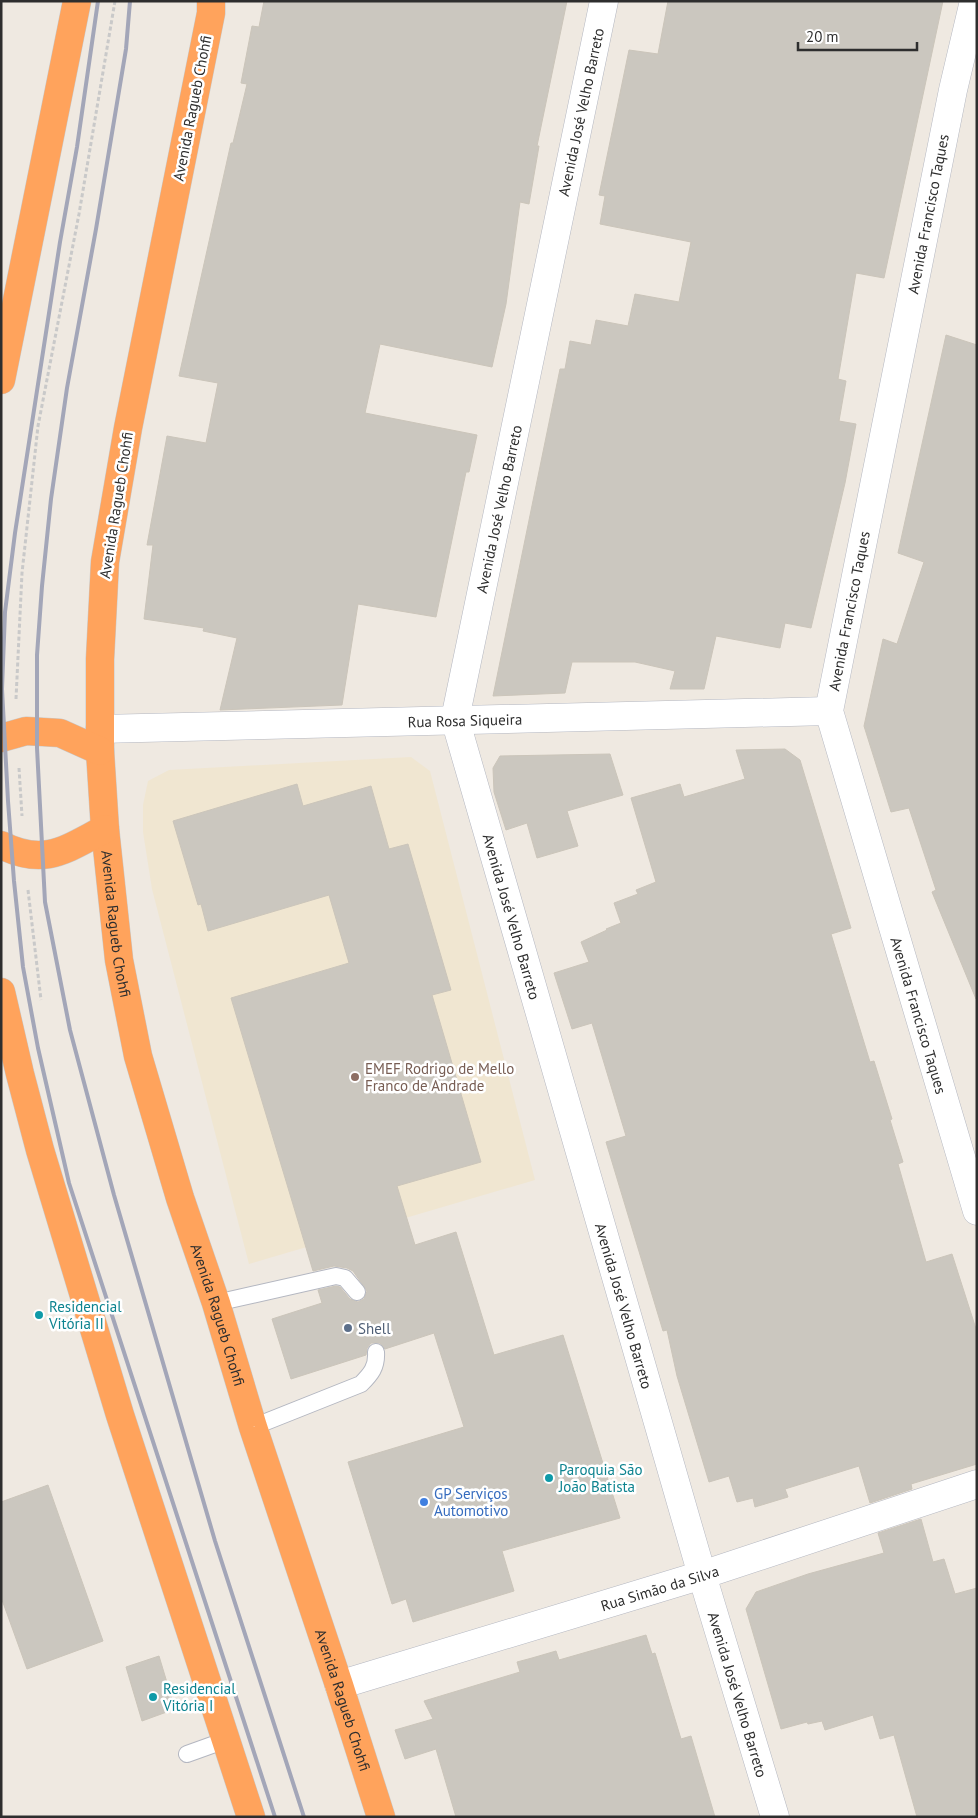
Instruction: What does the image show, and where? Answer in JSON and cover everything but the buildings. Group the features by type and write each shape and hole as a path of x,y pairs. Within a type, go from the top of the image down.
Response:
{"highway":[{"path":"1,380 77,1"},
{"name":"Avenida Ragueb Chohfi","path":"211,1 211,13 128,428 105,562 100,659 100,740 105,829 119,960 138,1056 180,1198 216,1303 253,1427 339,1684 381,1817"},
{"path":"1,738 26,730 60,733 100,740"},
{"path":"1,845 13,851 33,856 54,854 76,845 105,829"},
{"path":"1,992 20,1074 46,1169 120,1415 250,1817"}],"street":[{"name":"Avenida José Velho Barreto","path":"604,1 455,719 702,1575 775,1817"},
{"name":"Avenida Francisco Taques","path":"974,1 951,100 829,711 977,1211"},
{"name":"Rua Rosa Siqueira","path":"100,740 455,719 829,711"},
{"name":"Rua Simão da Silva","path":"339,1684 702,1575 977,1484"}],"lane":[{"path":"216,1303 336,1276 345,1278 357,1292"},
{"path":"253,1427 361,1384 372,1374 377,1363 376,1352"},
{"path":"187,1754 226,1740"}],"shaded area":[{"name":"EMEF Rodrigo de Mello Franco de Andrade","path":"411,757 430,771 535,1180 249,1264 152,889 143,832 143,805 148,781 169,770"}],"railway":[{"path":"98,1 77,147 60,242 15,533 5,612 2,689 14,881 23,967 38,1048 69,1183 275,1817"},
{"path":"130,1 126,49 67,388 51,499 42,586 37,655 37,748 45,902 70,1030 114,1195 215,1541 304,1817"}],"place":[{"name":"EMEF Rodrigo de Mello Franco de Andrade","path":"355,1077"},
{"name":"Residencial Vitória II","path":"39,1315"},
{"name":"Shell","path":"348,1328"},
{"name":"Paroquia São João Batista","path":"549,1478"},
{"name":"GP Serviços Automotivo","path":"424,1502"},
{"name":"Residencial Vitória I","path":"153,1697"}]}
